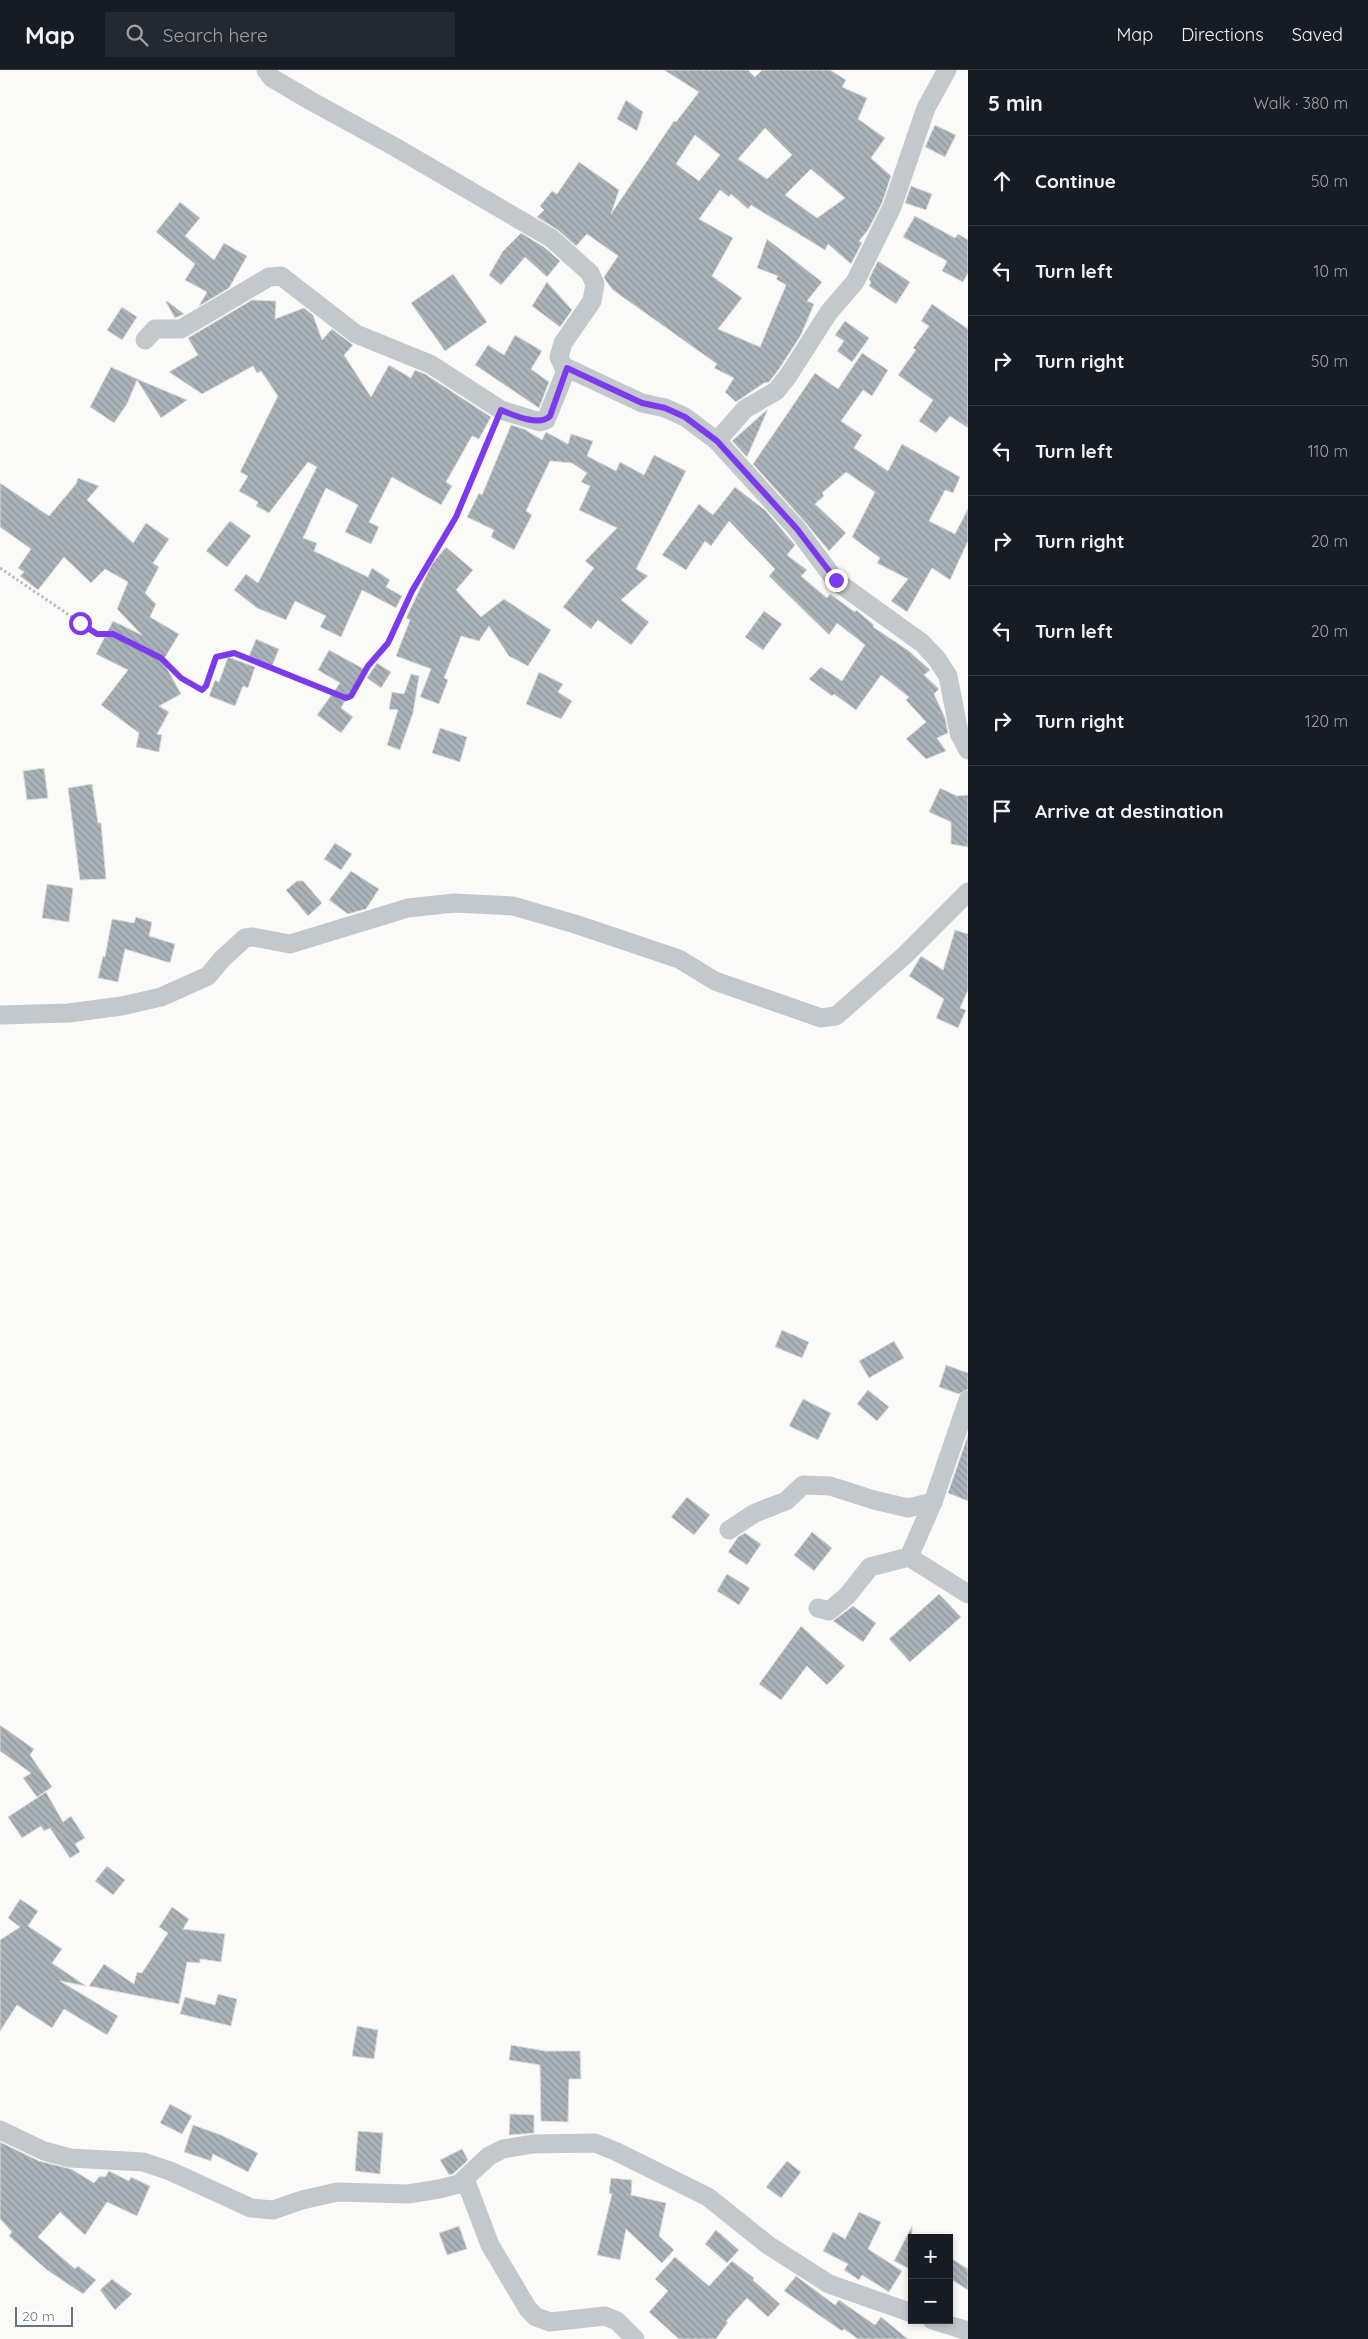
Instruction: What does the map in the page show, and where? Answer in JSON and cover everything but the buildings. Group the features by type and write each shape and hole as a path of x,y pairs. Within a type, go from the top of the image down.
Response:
{"street":[{"path":"266,70 272,78 311,102 402,151 551,238 590,273 595,284 592,301 563,343 559,357 567,368 642,403 665,408 685,417 717,441 797,529 836,580 922,643 938,659 948,676 959,733 968,750"},
{"path":"717,441 745,409 776,391 788,376 829,312 855,282 892,207 926,108 948,70"},
{"path":"145,340 155,329 181,329 269,277 281,276 356,334 430,364 501,410 540,422 546,420 550,416 567,368"},
{"path":"0,1016 68,1013 122,1006 161,997 208,976 222,959 245,938 254,936 290,944 408,908 454,903 513,906 575,924 679,959 715,981 821,1018 828,1018 836,1016 905,955 968,892"},
{"path":"909,1557 933,1502 968,1400"},
{"path":"729,1530 755,1513 786,1501 803,1485 830,1486 874,1500 908,1508 933,1502"},
{"path":"818,1608 829,1611 847,1596 870,1567 909,1557 968,1594"},
{"path":"0,2130 44,2151 70,2158 143,2162 170,2171 251,2208 273,2210 302,2200 337,2192 408,2194 439,2190 459,2184 489,2156 502,2149 533,2144 594,2143 615,2150 708,2198 768,2245 829,2284 908,2312"},
{"path":"466,2179 490,2245 528,2309 536,2317 550,2322 605,2316 617,2321 635,2339"},
{"path":"945,2324 968,2331"}],"path":[{"path":"0,568 97,634 113,634 161,658 181,678 202,690 206,686 216,657 234,653 346,698 351,696 368,666 388,643 412,591 456,517 501,410"}],"route":[{"path":"80,623 97,634 113,634 165,660 181,678 202,690 206,686 216,657 220,654 234,653 346,698 351,696 368,666 388,643 412,591 456,517 501,410 543,422 550,416 567,368 642,403 665,408 685,417 717,441 736,459 809,543 824,567 836,580"}]}
